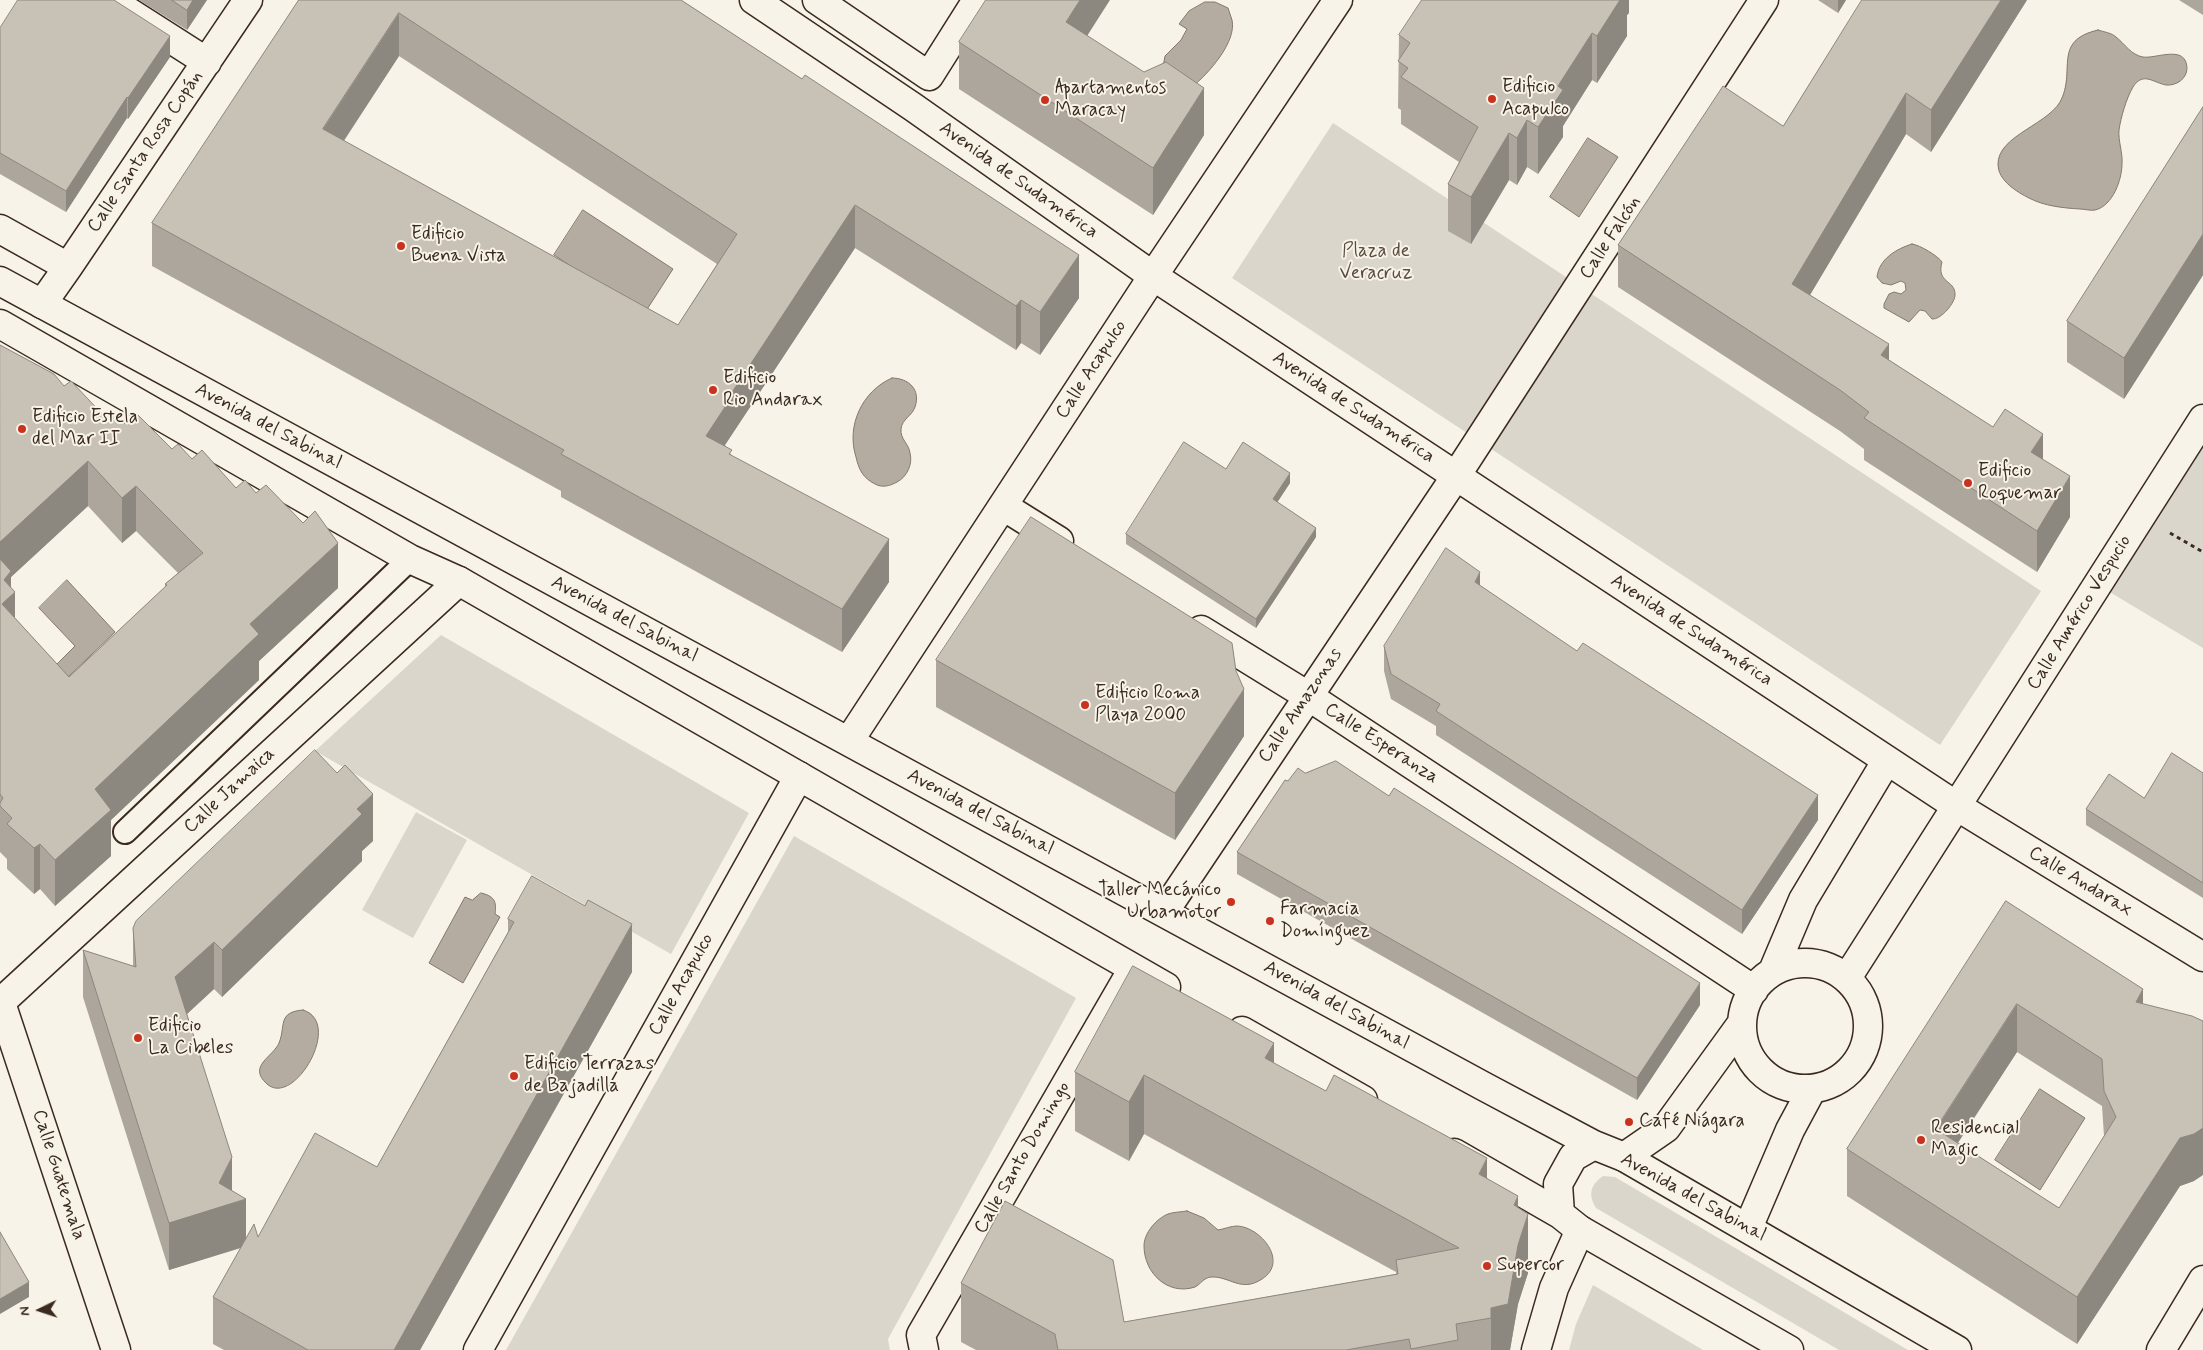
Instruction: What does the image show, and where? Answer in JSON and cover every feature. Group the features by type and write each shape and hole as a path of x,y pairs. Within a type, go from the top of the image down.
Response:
{"street":[{"path":"110,0 207,62"},
{"name":"Calle Santa Rosa Copán","path":"42,304 248,0"},
{"name":"Avenida de Sudamérica","path":"754,0 913,107 1153,276 1958,807"},
{"path":"817,0 929,76 977,0"},
{"name":"Calle Acapulco","path":"849,741 1153,276 1338,0"},
{"name":"Calle Falcón","path":"1456,476 1764,0"},
{"path":"0,229 68,267"},
{"name":"Avenida del Sabinal","path":"0,281 1594,1145 1624,1157 1958,1350"},
{"path":"0,324 410,559 459,581 1185,998"},
{"name":"Calle Américo Vespucio","path":"1847,978 1958,807 2203,419"},
{"name":"Calle Amazonas","path":"1164,912 1456,476"},
{"path":"1003,506 1079,554"},
{"name":"Calle Jamaica","path":"0,1001 459,581"},
{"name":"Calle Esperanza","path":"1181,617 1308,696 1754,990"},
{"path":"1773,971 1791,964 1811,962 1830,968 1847,978 1860,995 1867,1014 1868,1035 1861,1055 1849,1072 1832,1083 1812,1089 1793,1088 1777,1082 1762,1072 1750,1058 1744,1040 1742,1023 1745,1005 1754,990 1773,971 1803,900 1887,760"},
{"name":"Calle Acapulco","path":"478,1350 799,776"},
{"name":"Calle Andarax","path":"1958,807 2203,957"},
{"name":"Calle Santo Domingo","path":"924,1350 921,1335 1133,968"},
{"name":"Calle Guatemala","path":"0,1001 116,1350"},
{"path":"1219,1018 1381,1111"},
{"path":"1624,1157 1666,1128 1742,1023"},
{"path":"1748,1228 1790,1130 1812,1089"},
{"path":"1432,1140 1790,1350"},
{"path":"1536,1350 1570,1222 1558,1184 1573,1158 1594,1145"},
{"path":"2161,1350 2203,1280"}],"lane":[{"path":"125,832 410,559"}],"green space":[{"name":"Plaza de Veracruz","path":"1333,123 2041,591 1940,745 1232,278"},
{"path":"2203,444 2203,648 2098,585"},
{"path":"441,635 749,813 671,954 315,751"},
{"path":"416,812 467,840 413,938 362,910"},
{"path":"794,836 1076,998 888,1339 890,1350 506,1350"},
{"path":"1603,1176 1615,1177 1908,1350 1839,1350 1596,1208 1591,1195 1592,1190 1595,1183"},
{"path":"1593,1285 1703,1350 1569,1350 1576,1324"}],"shaded area":[{"path":"1205,2 1215,2 1228,8 1232,20 1232,29 1230,38 1220,57 1192,87 1162,72 1165,56 1181,40 1187,29 1179,24 1189,11"},
{"path":"2098,30 2114,36 2139,56 2149,57 2176,54 2182,56 2187,72 2180,81 2174,84 2166,85 2145,79 2137,82 2133,87 2124,108 2119,130 2122,170 2115,191 2107,203 2095,210 2047,205 2029,198 2011,187 1999,171 1998,160 2010,141 2043,119 2060,102 2065,90 2070,49 2084,35"},
{"path":"1588,138 1618,157 1579,217 1550,197"},
{"path":"583,210 673,269 644,314 554,255"},
{"path":"1912,244 1933,254 1942,262 1941,274 1954,289 1955,297 1951,306 1936,319 1932,319 1925,311 1920,310 1909,322 1884,308 1889,294 1894,292 1901,294 1906,290 1905,283 1901,281 1891,285 1882,283 1877,277 1878,271 1889,256"},
{"path":"892,378 904,380 915,390 915,407 903,423 901,429 911,461 906,474 901,480 889,485 880,486 867,479 860,470 853,445 853,433 859,411 872,391"},
{"path":"67,580 115,632 65,680 54,667 75,646 39,608"},
{"path":"481,893 494,900 495,914 500,917 463,983 429,963 465,897 472,900"},
{"path":"303,1010 314,1018 318,1030 317,1045 310,1060 301,1074 290,1084 278,1088 267,1084 262,1078 260,1067 279,1043 286,1017 295,1011"},
{"path":"2040,1089 2085,1118 2040,1190 1995,1160"},
{"path":"1187,1211 1204,1218 1218,1230 1237,1226 1255,1232 1269,1246 1273,1264 1270,1272 1255,1283 1242,1284 1218,1277 1211,1277 1195,1287 1185,1289 1167,1285 1159,1280 1148,1265 1145,1256 1146,1236 1155,1223 1164,1216 1170,1213"}],"building":[{"path":"18,0 114,0 170,36 127,97 66,191 0,153 0,28"},
{"path":"172,0 193,0 187,10"},
{"path":"299,0 681,0 802,79 805,75 1079,255 1040,312 1021,300 1016,306 855,205 723,406 725,407 706,436 732,450 729,454 889,539 842,609 561,454 564,450 152,223","holes":["399,13 737,234 678,325 323,129"]},
{"path":"986,0 1080,0 1066,22 1144,72 1166,62 1204,88 1153,168 959,42"},
{"name":"Edificio Acapulco","path":"1422,0 1620,0 1597,36 1592,33 1558,86 1563,90 1538,127 1527,120 1517,138 1509,133 1471,197 1448,184 1478,127 1401,77 1408,68 1398,61 1410,43 1399,35"},
{"path":"1862,0 2001,0 1931,110 1906,93 1792,284 1889,344 1881,355 1993,427 2005,409 2043,434 2031,452 2070,476 2037,531 1864,418 1869,412 1840,390 1618,245 1723,86 1783,126"},
{"path":"2203,107 2203,234 2124,358 2067,321"},
{"path":"0,345 54,374 64,386 71,381 106,418 115,412 125,424 138,415 172,449 178,444 192,459 202,450 236,488 245,480 256,493 266,485 303,523 315,511 338,543 250,624 259,634 95,789 111,810 55,860 40,844 34,848 7,824 12,818 0,806 3,798 0,794 0,559 11,571 4,580 15,592 2,604 69,677 167,585 165,584 203,553 136,486 122,498 88,461 0,542"},
{"path":"1184,442 1226,469 1243,442 1290,473 1273,499 1316,528 1256,619 1126,534"},
{"name":"Edificio Roma Playa 2000","path":"1031,517 1232,643 1236,671 1244,689 1175,793 936,660"},
{"path":"1446,548 1480,572 1475,582 1577,651 1583,643 1818,795 1742,910 1436,711 1440,704 1391,674 1384,646"},
{"name":"Edificio La Cibeles","path":"315,750 337,773 345,765 373,794 357,809 362,814 222,950 214,942 175,977 232,1157 219,1183 246,1199 169,1223 83,950 136,967 133,928 136,921"},
{"path":"2172,753 2203,773 2203,883 2086,809 2109,774 2144,798"},
{"path":"1336,761 1389,796 1394,788 1700,983 1637,1078 1237,852 1285,780 1288,781 1298,768 1305,773"},
{"name":"Edificio Terrazas de Bajadilla","path":"532,876 585,906 588,900 632,924 394,1350 308,1350 213,1297 254,1224 258,1237 315,1133 377,1167 514,922 508,919"},
{"path":"2006,901 2143,989 2136,1002 2192,1016 2203,1021 2203,1128 2194,1134 2180,1138 2077,1297 1847,1149","holes":["2017,1004 2102,1059 2104,1091 2116,1117 2059,1208 1936,1129"]},
{"path":"1133,966 1274,1043 1265,1058 1296,1075 1326,1091 1334,1075 1487,1158 1479,1174 1518,1196 1514,1205 1528,1214 1518,1245 1508,1304 1491,1308 1491,1318 1456,1324 1458,1340 1411,1349 1409,1339 1346,1350 1058,1350 1055,1334 961,1283 1005,1201 1113,1260 1124,1322 1398,1274 1396,1260 1459,1248 1144,1075 1129,1102 1075,1072"},
{"path":"0,1232 29,1282 0,1299"}],"place":[{"name":"Edificio Acapulco","path":"1492,99"},
{"name":"Apartamentos Maracay","path":"1045,100"},
{"name":"Edificio Buena Vista","path":"401,246"},
{"name":"Edificio Rio Andarax","path":"713,390"},
{"name":"Edificio Estela del Mar II","path":"22,429"},
{"name":"Edificio Roquemar","path":"1968,483"},
{"name":"Edificio Roma Playa 2000","path":"1085,705"},
{"name":"Taller Mecánico Urbamotor","path":"1231,902"},
{"name":"Farmacia Domínguez","path":"1270,921"},
{"name":"Edificio La Cibeles","path":"138,1038"},
{"name":"Edificio Terrazas de Bajadilla","path":"514,1076"},
{"name":"Café Niágara","path":"1629,1122"},
{"name":"Residencial Magic","path":"1921,1140"},
{"name":"Supercor","path":"1487,1266"}]}
